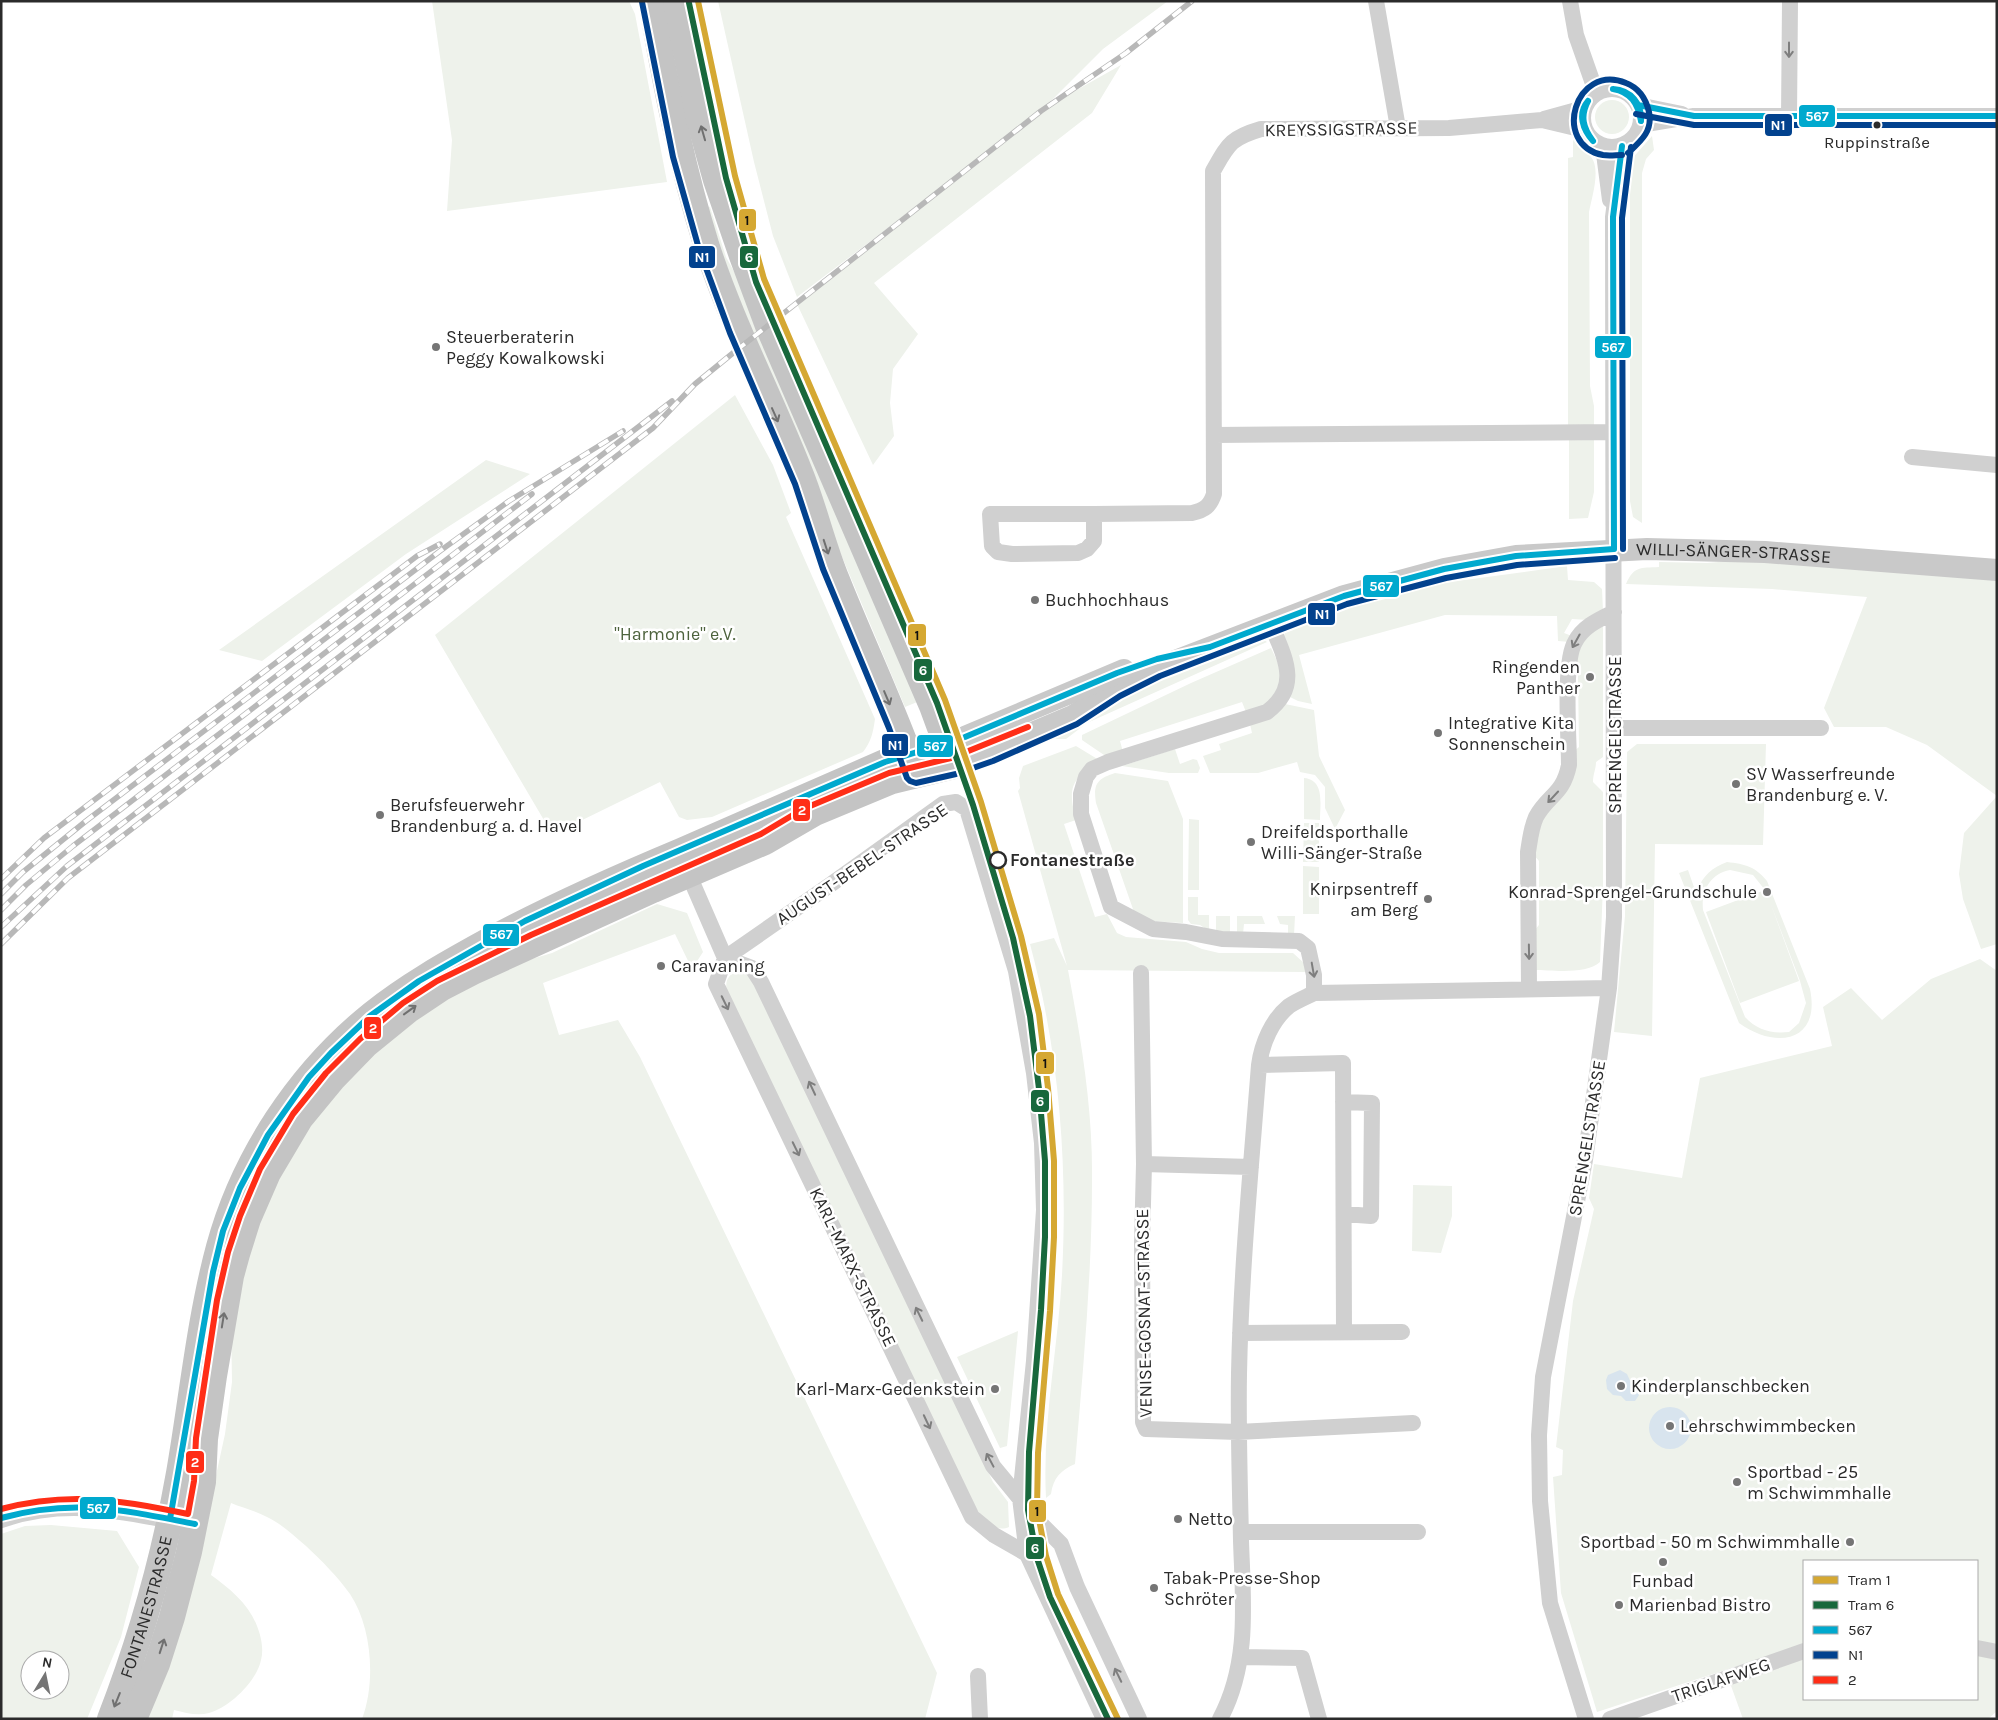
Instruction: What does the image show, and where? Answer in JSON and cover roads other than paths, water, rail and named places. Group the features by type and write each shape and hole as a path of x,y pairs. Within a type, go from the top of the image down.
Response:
{"main road":[{"path":"651,1 673,123 706,245 744,345 799,468 836,578 896,720 912,764 950,755 932,706 768,326 742,256 716,180 699,119 676,1"},
{"name":"WILLI-SÄNGER-STRASSE","path":"950,755 1073,716 1116,688 1157,668 1344,596 1444,569 1516,556 1648,548 1766,552 1997,570"},
{"name":"FONTANESTRASSE","path":"110,1719 143,1626 164,1550 183,1521 203,1482 205,1439 229,1284 248,1219 268,1173 286,1140 314,1101 366,1045 409,1010 442,988 535,943 683,863 765,842 815,814 892,781 912,764"},
{"name":"FONTANESTRASSE","path":"134,1719 157,1664 172,1617 183,1521"}],"street":[{"path":"1376,1 1398,128"},
{"path":"1570,1 1576,35 1596,92"},
{"path":"1789,117 1790,1"},
{"path":"1608,89 1620,90 1631,96 1638,105 1641,115 1637,134 1622,146 1603,146 1592,140 1584,130 1582,119 1584,108 1596,92 1608,89"},
{"path":"1638,105 1694,116"},
{"name":"KREYSSIGSTRASSE","path":"1094,514 1094,541 1078,554 1012,554 998,552 992,546 990,514 1094,514 1178,514 1203,510 1211,504 1214,494 1214,171 1227,146 1245,134 1261,129 1449,128 1542,120 1584,108"},
{"path":"1640,125 1694,116 1997,116"},
{"name":"KREYSSIGSTRASSE","path":"1542,120 1584,130"},
{"path":"1603,146 1613,217"},
{"path":"1613,217 1622,146"},
{"name":"SPRENGELSTRASSE","path":"1586,1719 1550,1603 1540,1500 1539,1435 1543,1377 1585,1160 1609,988 1614,917 1613,217"},
{"path":"1214,435 1614,432"},
{"path":"1912,457 1997,465"},
{"path":"1530,989 1528,852 1531,832 1537,816 1559,791 1566,778 1569,765 1569,659 1574,642 1581,633 1593,623 1614,612"},
{"path":"1271,624 1287,664 1288,683 1278,703 1267,712 1108,762 1092,769 1086,777 1081,794 1081,814 1111,907 1153,929 1186,932 1222,939 1298,941 1308,948 1314,974 1314,993"},
{"path":"1615,728 1821,728"},
{"name":"AUGUST-BEBEL-STRASSE","path":"725,958 830,886 943,804 956,802 967,809 1016,971 1034,1073 1042,1143 1044,1210 1035,1351 1020,1498"},
{"path":"683,863 725,958 752,968 760,982 993,1466 1039,1522 1061,1544 1077,1587 1139,1719"},
{"name":"KARL-MARX-STRASSE","path":"725,958 716,984 972,1517 994,1535 1027,1554"},
{"name":"VENISE-GOSNAT-STRASSE","path":"1141,973 1144,1164 1142,1243 1143,1422 1146,1429 1238,1432 1413,1423"},
{"path":"1220,1719 1235,1685 1241,1657 1243,1608 1238,1432 1240,1333 1259,1065 1265,1040 1289,1006 1314,993 1609,988"},
{"path":"1259,1065 1343,1063 1344,1332"},
{"path":"1343,1102 1372,1102 1371,1216 1344,1214"},
{"path":"1144,1164 1251,1167"},
{"path":"1240,1333 1402,1332"},
{"path":"1020,1498 1027,1554 1104,1719"},
{"path":"1,1518 33,1508 68,1505 108,1508 183,1521"},
{"path":"1241,1532 1418,1532"},
{"path":"1978,1648 1997,1652"},
{"name":"TRIGLAFWEG","path":"1610,1719 1803,1651"},
{"path":"1241,1657 1302,1658 1319,1719"},
{"path":"978,1676 980,1719"}],"railway":[{"path":"1,944 68,878 653,428 695,384 1041,111 1126,53 1192,1"},
{"path":"1,927 67,866 672,401"},
{"path":"1,894 23,872 86,821 440,551 509,501 623,431"},
{"path":"1,910 26,885 73,846 532,494"},
{"path":"1,879 44,838 417,556 440,544"}],"tram line":[{"name":"1","path":"698,1 735,176 764,279 945,700 981,802 1021,936 1039,1014 1054,1161 1054,1237 1038,1453 1037,1509 1046,1556 1058,1594 1118,1719"},
{"name":"6","path":"689,3 726,178 756,282 937,703 973,805 1013,938 1030,1016 1045,1161 1045,1237 1029,1452 1028,1510 1037,1558 1050,1597 1108,1719"}],"place":[{"name":"Ruppinstraße","path":"1877,125"},
{"name":"Steuerberaterin Peggy Kowalkowski","path":"436,347"},
{"name":"Buchhochhaus","path":"1035,600"},
{"name":"Ringenden Panther","path":"1590,677"},
{"name":"Integrative Kita Sonnenschein","path":"1438,733"},
{"name":"SV Wasserfreunde Brandenburg e. V.","path":"1736,784"},
{"name":"Berufsfeuerwehr Brandenburg a. d. Havel","path":"380,815"},
{"name":"Dreifeldsporthalle Willi-Sänger-Straße","path":"1251,842"},
{"name":"Fontanestraße","path":"998,860"},
{"name":"Konrad-Sprengel-Grundschule","path":"1767,892"},
{"name":"Knirpsentreff am Berg","path":"1428,899"},
{"name":"Caravaning","path":"661,966"},
{"name":"Kinderplanschbecken","path":"1621,1386"},
{"name":"Karl-Marx-Gedenkstein","path":"995,1389"},
{"name":"Lehrschwimmbecken","path":"1670,1426"},
{"name":"Sportbad - 25 m Schwimmhalle","path":"1737,1482"},
{"name":"Netto","path":"1178,1519"},
{"name":"Sportbad - 50 m Schwimmhalle","path":"1850,1542"},
{"name":"Funbad","path":"1663,1562"},
{"name":"Tabak-Presse-Shop Schröter","path":"1154,1588"},
{"name":"Marienbad Bistro","path":"1619,1605"}],"park label":[{"name":"\"Harmonie\" e.V.","path":"675,634"}]}
